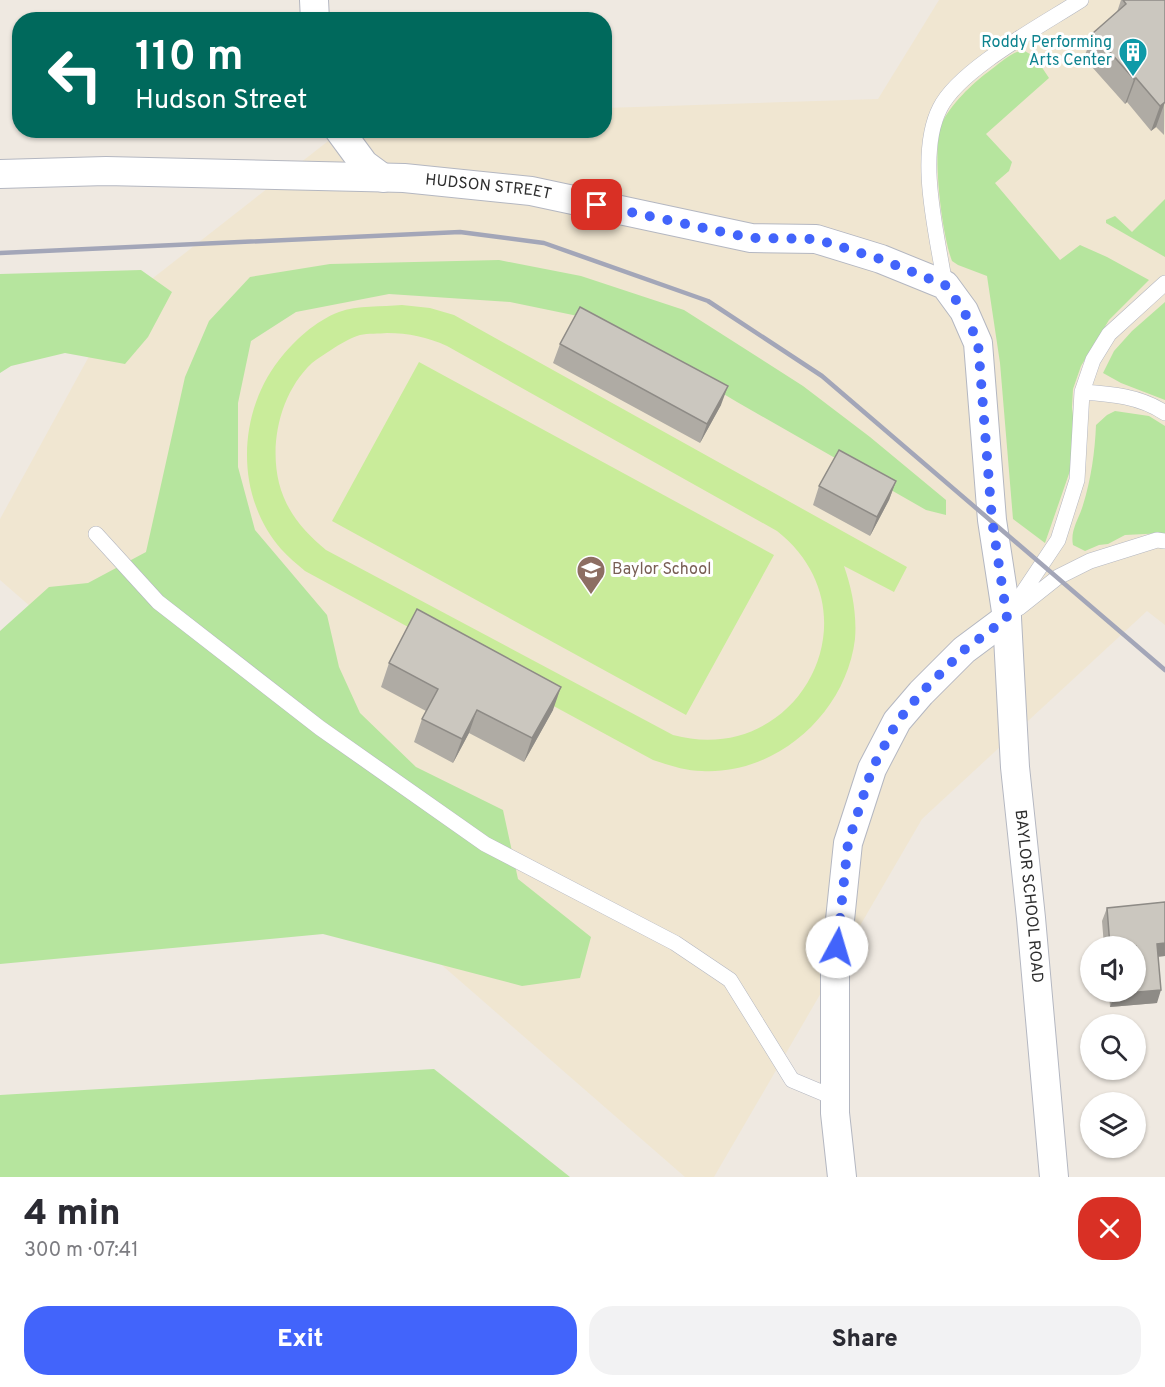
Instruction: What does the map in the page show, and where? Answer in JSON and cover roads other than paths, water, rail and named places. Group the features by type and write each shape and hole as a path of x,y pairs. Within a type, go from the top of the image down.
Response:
{"street":[{"path":"345,138 364,164 383,178"},
{"name":"HUDSON STREET","path":"0,174 106,171 383,178 531,191 751,238 816,239 880,259 945,285"},
{"path":"842,1177 835,1098 835,968 848,843 872,769 897,722 921,693 964,650 1007,618 992,520 978,343 964,311 945,285"},
{"name":"BAYLOR SCHOOL ROAD","path":"1007,618 1015,767 1054,1177"}],"lane":[{"path":"945,285 931,201 930,144 940,107 960,83 980,65 1081,0"},
{"path":"1007,618 1058,540 1077,480 1082,392 1093,360 1109,334 1165,283"},
{"path":"1082,392 1124,396 1156,407 1165,413"},
{"path":"96,534 158,602 320,728 388,776 485,844 675,943 730,980 792,1080 835,1098"},
{"path":"1007,618 1058,577 1090,561 1157,540 1165,541"}],"railway":[{"path":"0,253 460,232 544,243 708,301 822,376 1165,670"}],"place":[{"name":"Roddy Performing Arts Center","path":"1133,78"},
{"name":"Baylor School","path":"591,596"}]}
